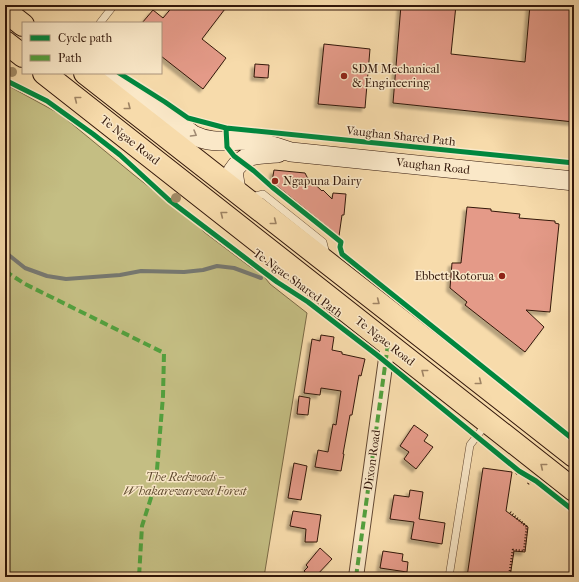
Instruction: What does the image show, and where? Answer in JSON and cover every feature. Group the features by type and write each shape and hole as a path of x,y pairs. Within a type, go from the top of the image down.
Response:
{"highway":[{"path":"5,11 22,24"},
{"path":"5,42 22,55"},
{"name":"Te Ngae Road","path":"45,74 574,490"},
{"name":"Te Ngae Road","path":"86,74 574,456"}],"street":[{"name":"Vaughan Road","path":"86,74 118,83 147,100 185,129 202,139 214,142 252,141 291,152 574,181"},
{"name":"Vaughan Road","path":"240,195 233,171 240,161 253,155 291,152"},
{"name":"Dixon Road","path":"356,577 388,344"}],"lane":[{"path":"101,22 114,5"},
{"path":"449,577 470,445 488,422"}],"path":[{"path":"513,466 526,476 528,484"},
{"path":"510,512 527,527 524,551 513,550 510,577"}],"green space":[{"name":"The Redwoods – Whakarewarewa Forest","path":"5,84 60,114 195,223 204,232 262,274 270,284 307,313 264,577 5,577"}],"building":[{"path":"174,5 228,5 202,39 226,58 203,89 162,57 162,22 143,22 153,10 163,18"},
{"path":"401,5 456,5 451,54 525,62 530,5 574,5 574,122 393,103"},
{"name":"SDM Mechanical & Engineering","path":"324,44 370,49 365,108 318,104"},
{"path":"255,64 269,65 268,78 254,77"},
{"path":"274,170 305,173 307,177 332,199 333,193 346,194 344,215 342,215 339,236 272,182"},
{"name":"Ebbett Rotorua","path":"467,207 520,214 519,218 555,221 555,223 559,224 550,312 526,310 544,327 525,352 465,305 467,302 450,288 452,263 461,263"},
{"path":"321,335 334,337 332,350 342,352 342,354 365,359 361,376 359,375 352,415 350,415 341,471 315,467 318,450 328,452 333,424 336,425 341,391 321,388 320,395 304,393 312,339 320,341"},
{"path":"299,396 310,398 308,415 297,414"},
{"path":"414,425 428,435 424,441 433,447 416,469 404,459 409,452 400,446"},
{"path":"294,463 307,466 301,500 288,498"},
{"path":"483,468 512,472 506,511 528,527 525,552 514,551 510,577 467,577"},
{"path":"410,490 423,492 419,519 445,523 442,544 411,539 414,522 390,519 394,495 409,497"},
{"path":"293,511 321,515 317,542 305,542 306,529 290,526"},
{"path":"320,548 332,559 315,577 311,577 304,571 308,567 306,565"},
{"path":"383,551 403,554 402,561 408,562 407,572 380,568"}],"waterway":[{"path":"5,252 25,268 47,276 66,279 120,275 141,271 184,272 203,270 217,266 234,268 261,278"}],"marked path":[{"path":"5,271 25,284 164,353 163,396 156,482 142,526 139,577"},
{"path":"356,577 388,344"}],"cycle path":[{"path":"121,74 188,118 226,128 227,147 234,156 341,242 340,247 342,254 574,440"},
{"name":"Te Ngae Shared Path","path":"5,80 47,101 93,134 120,155 169,200 277,282 308,302 377,355 519,471 536,481 574,511"},
{"name":"Vaughan Shared Path","path":"226,128 574,163"}],"place":[{"name":"SDM Mechanical & Engineering","path":"344,76"},
{"name":"Ngapuna Dairy","path":"275,181"},
{"name":"Ebbett Rotorua","path":"502,276"}]}
